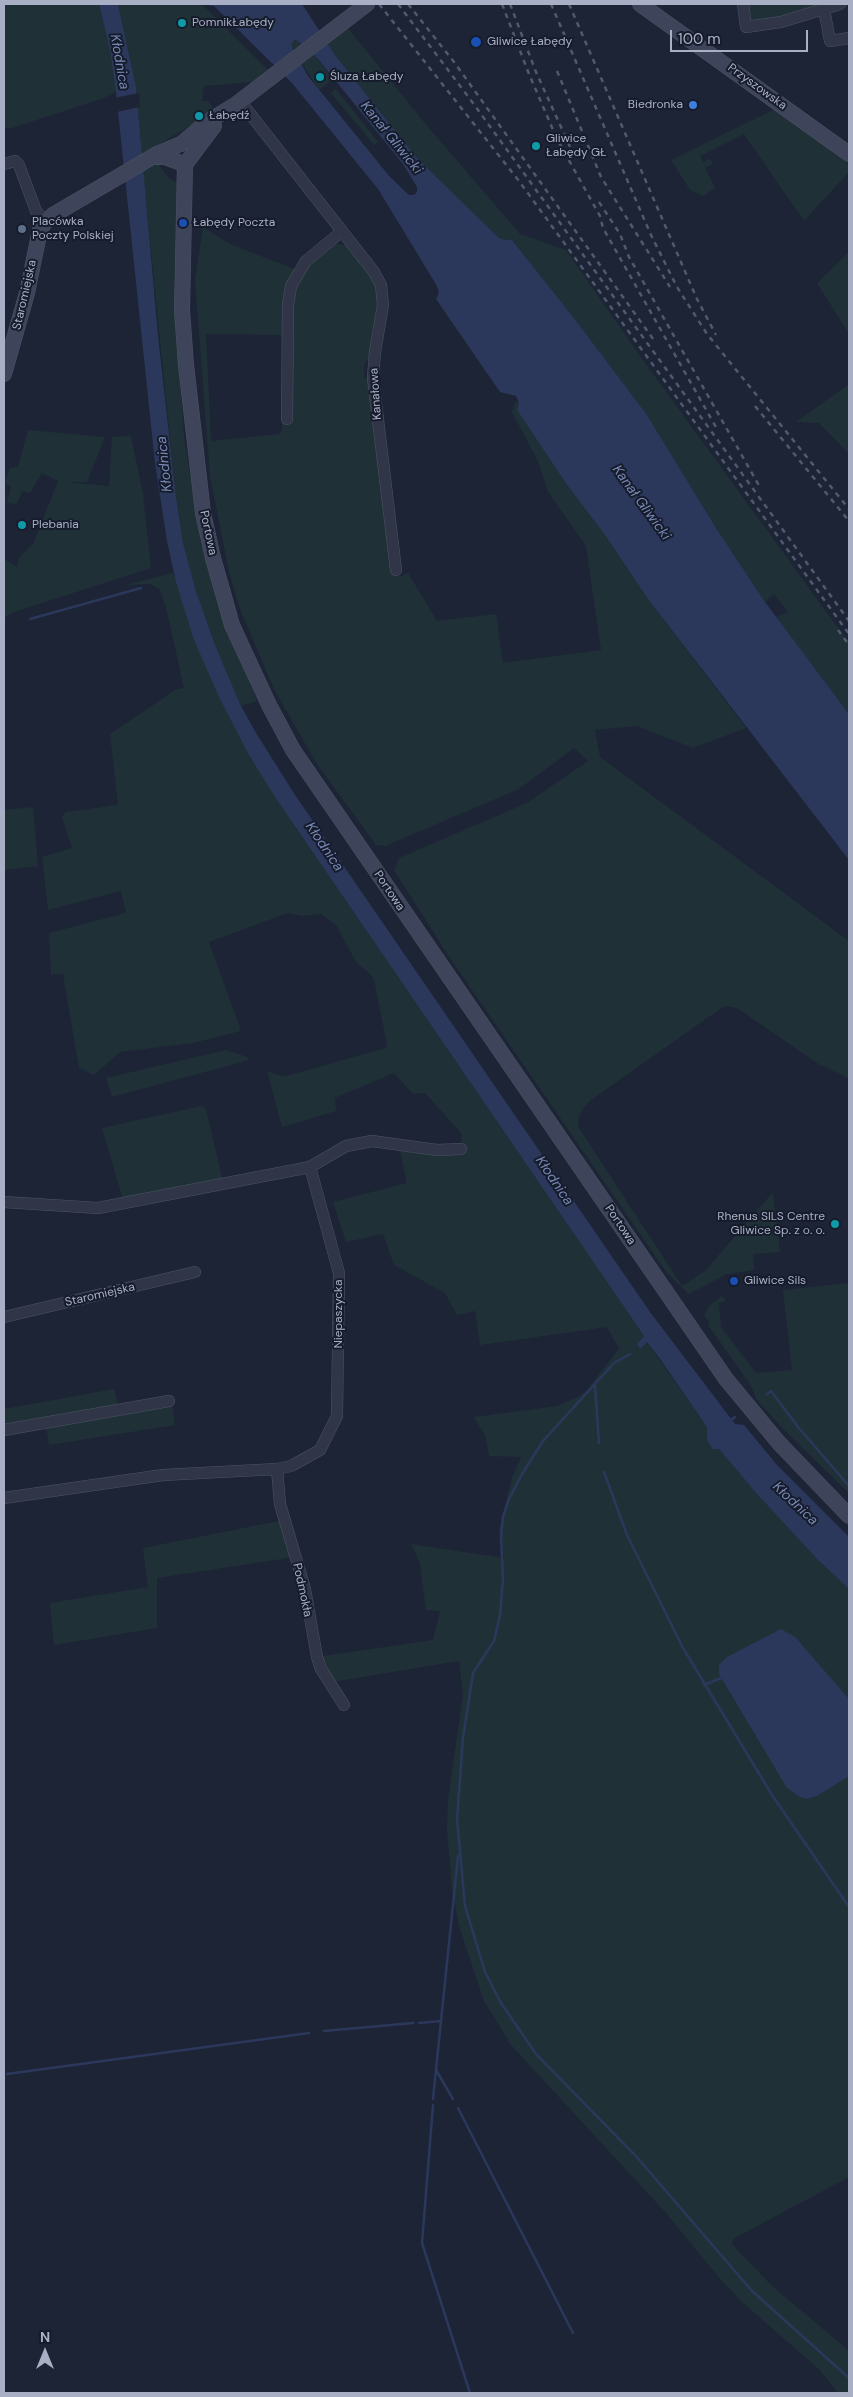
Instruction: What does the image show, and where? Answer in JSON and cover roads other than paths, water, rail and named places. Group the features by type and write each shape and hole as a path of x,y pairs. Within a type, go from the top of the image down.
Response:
{"street":[{"path":"4,164 15,160 19,165 36,211 45,222 164,150 183,153 235,105 340,22 367,4"},
{"name":"Przyszowska","path":"640,4 849,154"},
{"path":"743,4 746,27 781,22 840,4"},
{"path":"824,9 830,40 849,38"},
{"name":"Kanałowa","path":"235,105 374,272 381,285 383,305 373,378 396,570"},
{"name":"Portowa","path":"183,153 182,310 188,384 203,513 213,558 232,625 269,705 293,750 720,1372 740,1399 779,1444 849,1516"},
{"name":"Staromiejska","path":"4,374 27,293 40,230 45,222"},
{"path":"287,419 288,305 291,286 306,261 341,232"},
{"path":"4,1202 98,1208 310,1166 346,1146 372,1141 437,1150 461,1149"},
{"name":"Niepaszycka","path":"4,1498 163,1475 277,1469 291,1466 320,1450 337,1416 340,1273 310,1166"},
{"name":"Staromiejska","path":"4,1317 196,1272"},
{"path":"4,1430 169,1401"},
{"name":"Podmokła","path":"277,1469 280,1504 305,1589 316,1657 321,1670 344,1705"}],"water":[{"name":"Kłodnica","path":"99,4 118,4 136,87 158,336 183,543 196,591 215,645 241,706 295,795 650,1312 735,1424 744,1425 777,1465 849,1537 849,1589 817,1559 757,1494 719,1449 713,1449 707,1440 707,1427 658,1356 647,1342 640,1349 637,1344 644,1336 277,800 249,755 219,697 194,640 176,582 167,541 155,463 116,92 110,50"},
{"name":"Kanał Gliwicki","path":"202,4 302,4 335,55 416,157 500,239 512,240 647,415 716,528 765,602 849,714 849,860 648,599 605,535 565,482 517,410 519,403 516,396 500,392 436,299 439,293 437,286 378,189 292,83 214,6","holes":["298,41 318,59 403,164 417,187 417,192 414,195 409,195 390,177 308,76 292,48 292,42"]},
{"path":"781,1629 795,1637 849,1699 849,1776 817,1796 806,1799 787,1788 719,1674 719,1665 727,1657"}],"waterway":[{"path":"30,619 141,588"},
{"path":"630,1354 614,1363 543,1441 522,1474 509,1499 503,1517 501,1537 503,1579 500,1615 494,1641 473,1673 463,1738 457,1819 465,1906 485,1972 501,2003 536,2054 635,2155 752,2291 849,2378"},
{"path":"595,1386 599,1443"},
{"path":"767,1394 771,1391 798,1427 849,1486"},
{"path":"730,1421 735,1417"},
{"path":"604,1472 627,1535 683,1648 772,1795 849,1907"},
{"path":"704,1685 721,1678"},
{"path":"419,2023 441,2021 458,1856"},
{"path":"433,2099 441,2021"},
{"path":"324,2031 413,2023"},
{"path":"7,2074 309,2033"},
{"path":"436,2070 453,2099"},
{"path":"433,2105 422,2243 470,2393"},
{"path":"458,2108 573,2333"}],"railway":[{"path":"379,4 519,181 849,634"},
{"path":"398,4 470,99 849,621"},
{"path":"408,4 454,62 656,343"},
{"path":"502,4 557,139 600,216 603,228 717,429"},
{"path":"510,4 536,72 571,149"},
{"path":"551,4 651,235 677,287 707,334 849,509"},
{"path":"569,4 697,299 716,335"},
{"path":"557,71 601,177 670,287"},
{"path":"599,202 620,234 629,257 761,489"},
{"path":"755,406 849,521"},
{"path":"838,630 849,645"}],"place":[{"name":"PomnikŁabędy","path":"182,23"},
{"name":"Gliwice Łabędy","path":"476,42"},
{"name":"Śluza Łabędy","path":"320,77"},
{"name":"Biedronka","path":"693,105"},
{"name":"Łabędź","path":"199,116"},
{"name":"Gliwice Łabędy GŁ","path":"536,146"},
{"name":"Łabędy Poczta","path":"183,223"},
{"name":"Placówka Poczty Polskiej","path":"22,229"},
{"name":"Plebania","path":"22,525"},
{"name":"Rhenus SILS Centre Gliwice Sp. z o. o.","path":"835,1224"},
{"name":"Gliwice Sils","path":"734,1281"}]}
